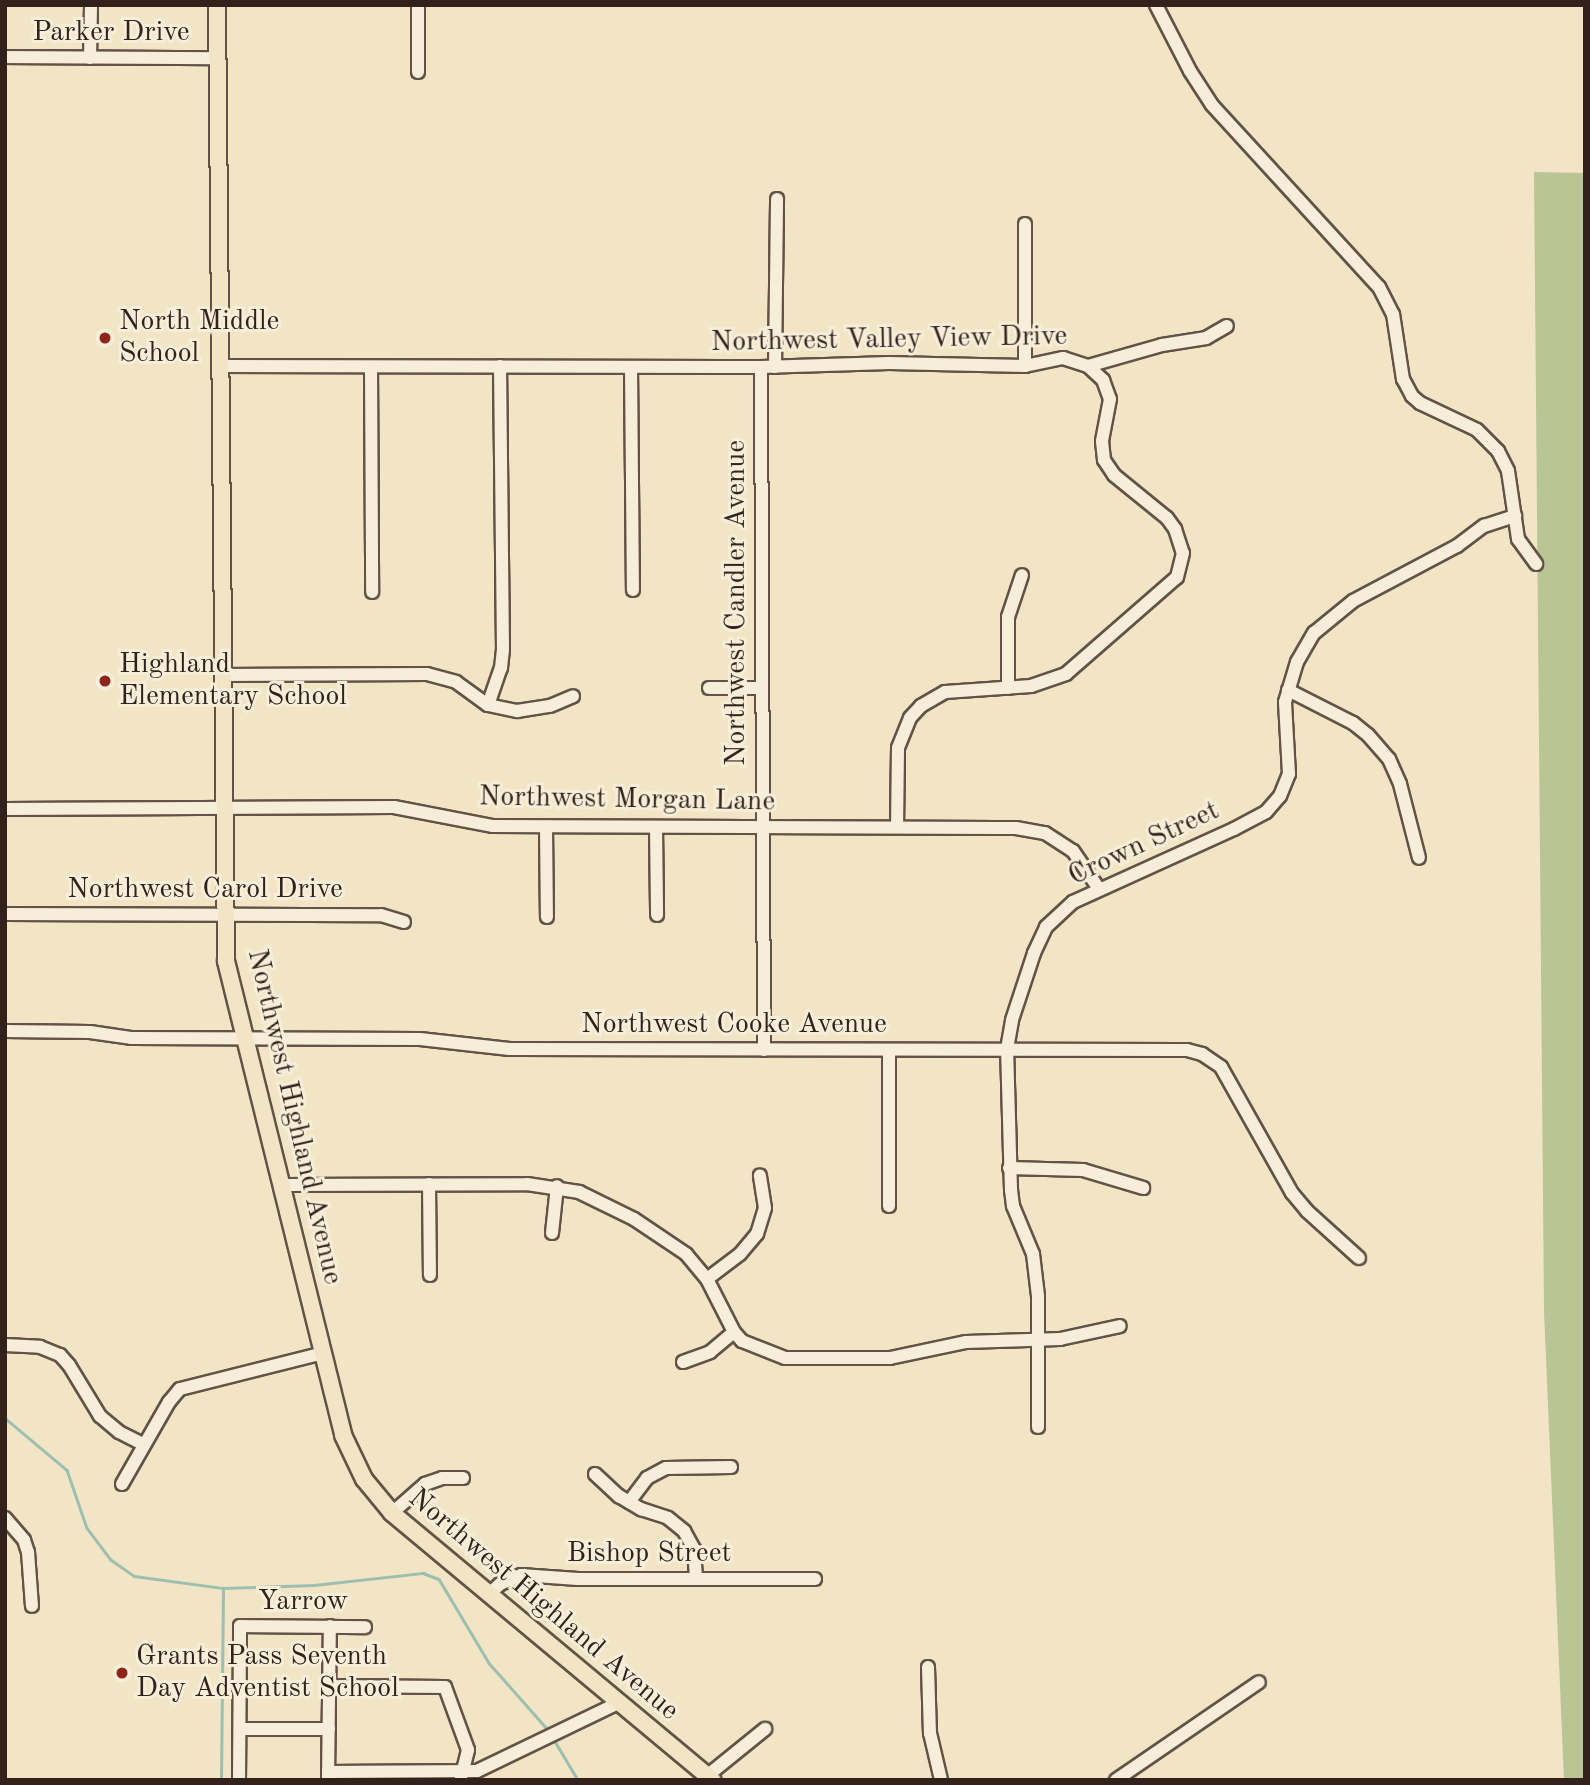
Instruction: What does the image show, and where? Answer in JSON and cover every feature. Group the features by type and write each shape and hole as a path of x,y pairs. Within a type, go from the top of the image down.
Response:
{"main road":[{"name":"Northwest Highland Avenue","path":"217,5 221,675 226,961 348,1448 364,1479 392,1513 709,1778"}],"street":[{"path":"90,5 90,58"},
{"path":"418,5 418,72"},
{"path":"1156,5 1195,80 1226,122 1379,287 1393,314 1403,379 1412,396 1420,403 1477,430 1498,451 1508,471 1521,547 1536,564"},
{"name":"Parker Drive","path":"5,57 216,58"},
{"name":"Northwest Candler Avenue","path":"764,1050 761,688 768,367 777,199"},
{"path":"1025,224 1025,366"},
{"path":"1088,366 1162,345 1206,338 1227,326"},
{"name":"Northwest Valley View Drive","path":"220,366 631,368 866,363 1025,366 1063,358 1088,366 1103,380 1110,399 1102,441 1107,467 1171,524 1181,541 1181,565 1168,588 1066,674 1031,687 945,692 932,697 910,718 898,748 897,826"},
{"path":"488,705 501,668 503,650 500,366"},
{"path":"371,367 372,592"},
{"path":"631,368 633,590"},
{"name":"Crown Street","path":"1038,1427 1039,1340 1036,1270 1033,1254 1013,1206 1009,1168 1007,1049 1012,1020 1034,953 1046,928 1073,902 1257,818 1273,805 1289,774 1285,716 1288,690 1304,649 1314,634 1339,610 1457,547 1484,526 1515,516"},
{"path":"1008,688 1008,617 1022,575"},
{"path":"221,675 427,674 456,682 488,705 501,709 531,711 573,696"},
{"path":"709,688 761,688"},
{"path":"1288,690 1353,723 1379,746 1401,784 1419,858"},
{"name":"Northwest Morgan Lane","path":"5,809 394,807 479,825 1016,828 1045,833 1073,851 1099,889"},
{"path":"546,827 547,917"},
{"path":"656,827 657,915"},
{"name":"Northwest Carol Drive","path":"5,914 381,915 404,922"},
{"name":"Northwest Cooke Avenue","path":"5,1031 90,1032 131,1038 420,1039 509,1049 1187,1050 1212,1059 1228,1077 1292,1193 1307,1211 1359,1258"},
{"path":"889,1050 889,1206"},
{"path":"1009,1168 1083,1170 1143,1188"},
{"path":"707,1279 740,1254 757,1234 765,1208 760,1174"},
{"path":"429,1184 430,1275"},
{"path":"284,1185 557,1186 601,1201 634,1219 686,1254 707,1279 734,1332 743,1341 768,1354 807,1359 890,1358 966,1342 1075,1337 1120,1326"},
{"path":"552,1233 557,1186"},
{"path":"683,1362 710,1352 734,1332"},
{"path":"5,1345 40,1347 60,1355 100,1416 119,1432 144,1445"},
{"path":"122,1484 169,1402 180,1389 323,1353"},
{"path":"629,1502 647,1478 666,1468 731,1467"},
{"path":"595,1474 629,1502 668,1518 684,1531 694,1549 696,1578"},
{"path":"392,1513 425,1484 442,1478 463,1478"},
{"path":"5,1518 24,1540 28,1552 32,1606"},
{"name":"Bishop Street","path":"489,1594 500,1584 521,1575 550,1578 815,1579"},
{"name":"Yarrow","path":"240,1729 240,1626 365,1627"},
{"path":"330,1626 328,1776 462,1776 493,1764 618,1703"},
{"path":"928,1667 930,1733 941,1780"},
{"path":"1116,1780 1259,1682"},
{"path":"329,1686 445,1687 468,1750 462,1776"},
{"path":"239,1780 240,1729 329,1729"},
{"path":"709,1778 765,1729"}],"green space":[{"path":"1534,172 1585,173 1585,1780 1564,1780 1544,1311"}],"waterway":[{"path":"5,1418 67,1470 87,1528 110,1559 134,1576 223,1588 314,1585 423,1573 439,1579 489,1663 550,1732"},
{"path":"221,1780 223,1588"},
{"path":"553,1738 578,1780"}],"place":[{"name":"North Middle School","path":"105,338"},
{"name":"Highland Elementary School","path":"105,681"},
{"name":"Grants Pass Seventh Day Adventist School","path":"122,1673"}]}
